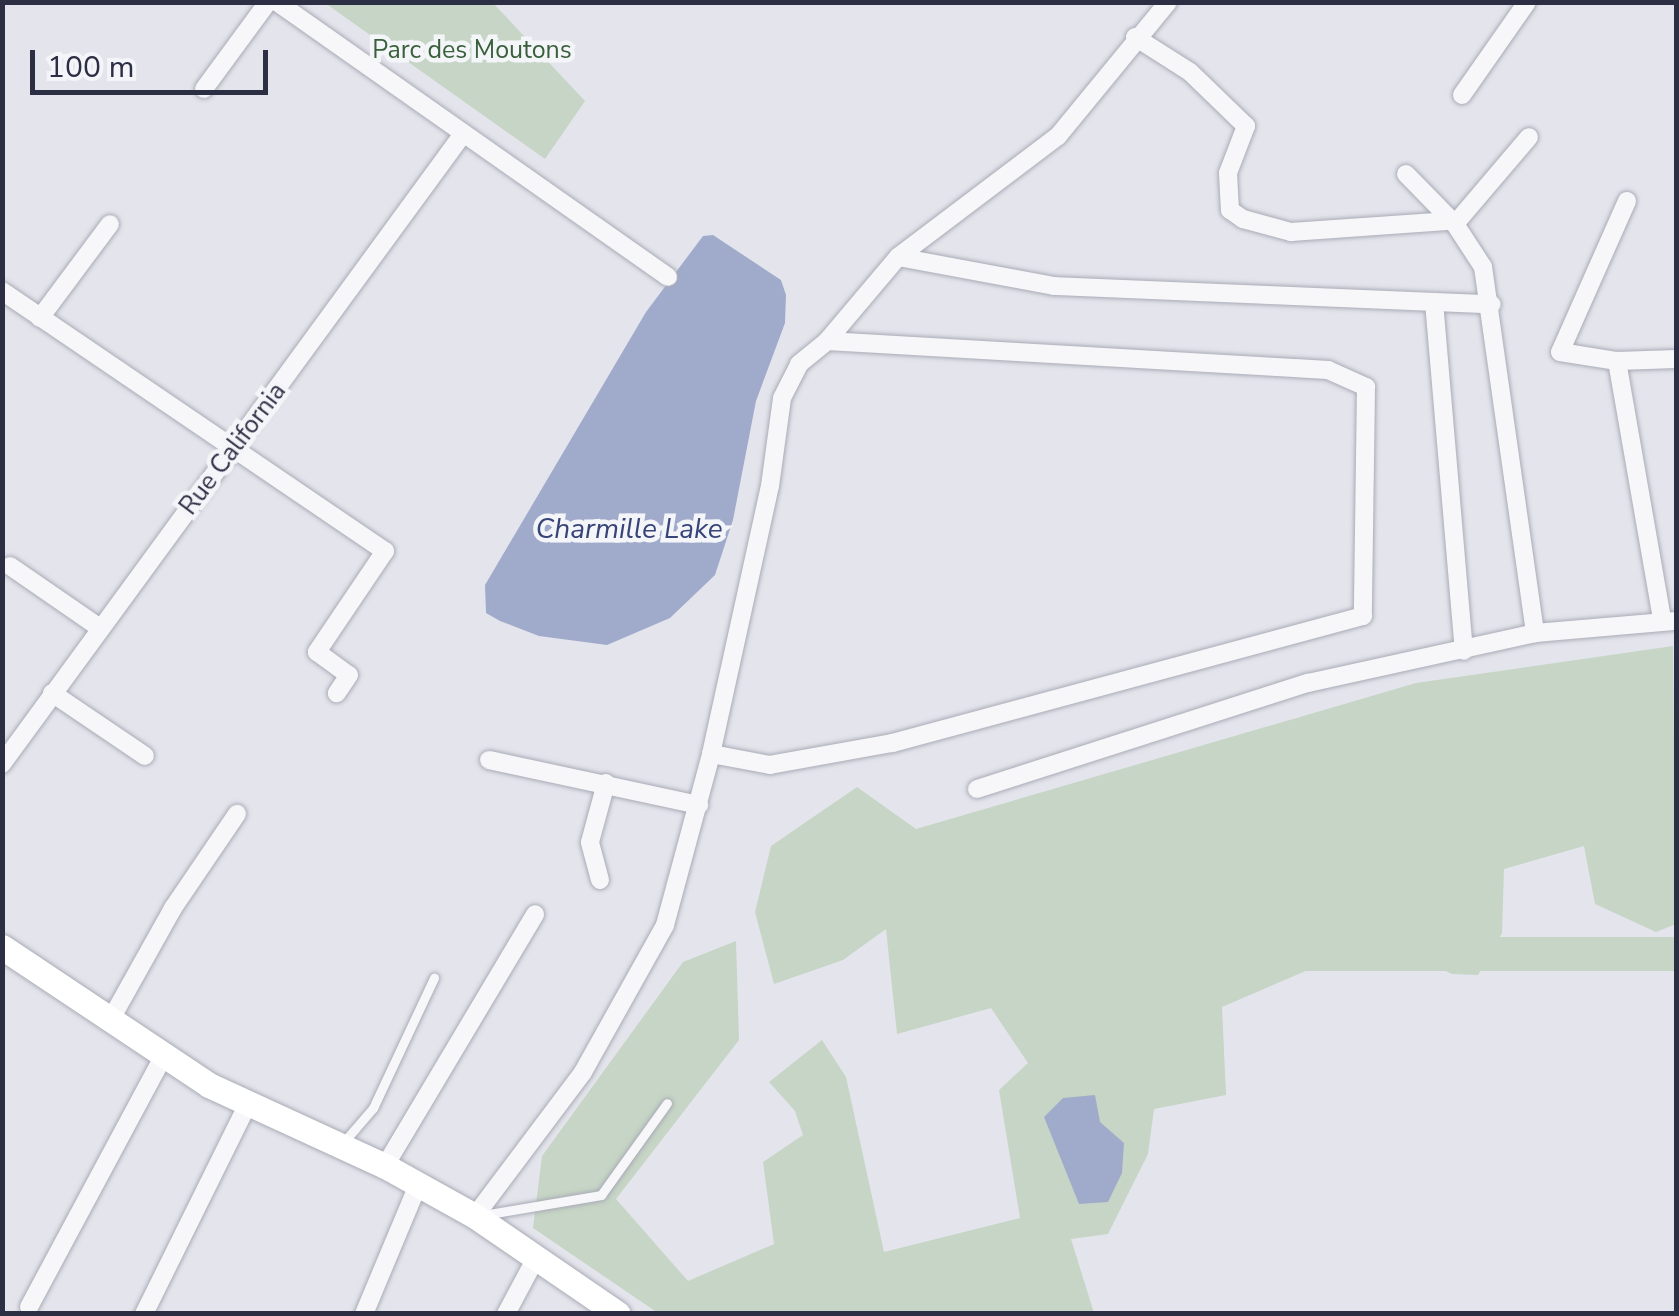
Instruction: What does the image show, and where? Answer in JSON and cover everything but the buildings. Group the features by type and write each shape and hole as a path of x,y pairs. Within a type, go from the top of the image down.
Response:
{"main road":[{"path":"5,954 111,1019 163,1058 248,1104 385,1166 475,1216 538,1256 612,1311"}],"street":[{"path":"204,89 268,2"},
{"path":"277,2 668,277"},
{"path":"475,1216 583,1072 665,924 711,754 770,486 782,398 799,364 827,341 898,257 1058,136 1135,37 1168,2"},
{"path":"1462,94 1527,2"},
{"path":"1135,37 1190,72 1246,126 1228,172 1230,210 1243,219 1292,232 1451,222 1529,137"},
{"name":"Rue California","path":"2,764 463,134"},
{"path":"1406,174 1451,222 1483,267 1492,304 1535,633"},
{"path":"1627,201 1560,352 1616,361 1676,359"},
{"path":"40,318 110,224"},
{"path":"898,257 1054,286 1492,304"},
{"path":"2,290 385,551 317,652 349,675 338,693"},
{"path":"1434,302 1464,651"},
{"path":"711,754 770,765 892,743 1363,616 1366,387 1346,376 827,341"},
{"path":"977,790 1308,683 1535,633 1670,620 1616,361"},
{"path":"10,566 100,628"},
{"path":"52,693 146,756"},
{"path":"489,760 699,804"},
{"path":"600,880 590,842 606,784"},
{"path":"111,1019 173,908 238,814"},
{"path":"385,1166 536,914"},
{"path":"29,1307 163,1058"},
{"path":"144,1314 248,1104"},
{"path":"364,1314 418,1186"},
{"path":"506,1314 538,1256"}],"lane":[{"path":"340,1146 372,1108 434,978"},
{"path":"475,1216 601,1195 667,1103"}],"green space":[{"name":"Parc des Moutons","path":"325,3 493,3 585,101 545,159"},
{"path":"1673,646 1676,924 1656,932 1595,904 1584,846 1504,869 1502,933 1478,975 1452,974 1394,946 1322,964 1222,1007 1226,1095 1154,1109 1148,1154 1108,1234 1071,1239 1094,1313 658,1313 533,1228 542,1156 683,962 736,941 739,1040 616,1199 688,1281 774,1244 763,1162 803,1135 795,1111 769,1082 822,1040 846,1077 884,1252 1020,1218 999,1090 1028,1063 991,1008 897,1034 886,929 843,960 774,984 755,912 771,846 857,787 916,829 1416,683"},
{"path":"1224,937 1676,937 1676,971 1224,971"}],"water":[{"name":"Charmille Lake","path":"713,235 781,280 786,295 785,323 756,401 733,520 715,575 670,618 607,645 539,636 486,613 485,585 646,312 703,236"},
{"path":"1095,1095 1100,1122 1124,1143 1122,1173 1108,1202 1079,1204 1044,1117 1063,1098"}]}
